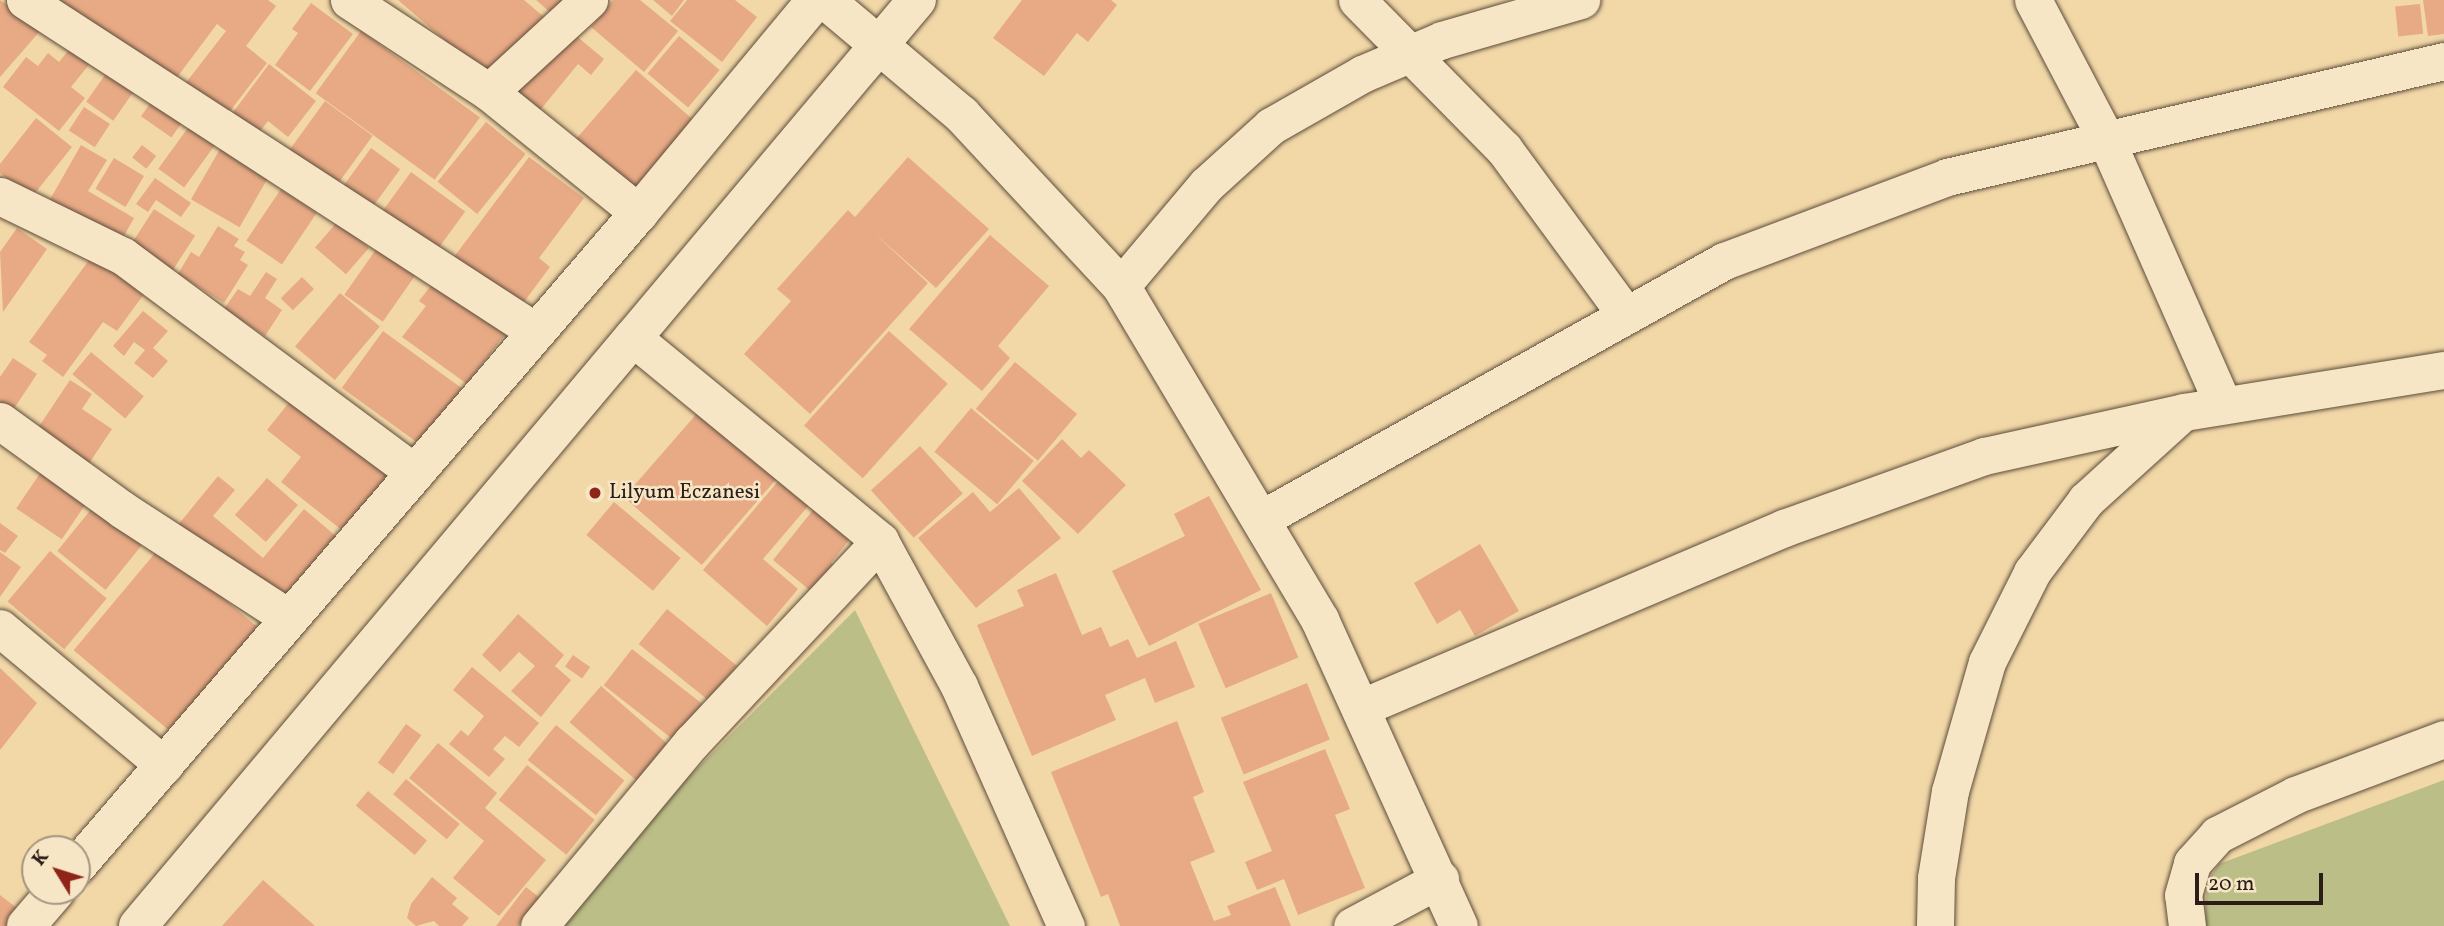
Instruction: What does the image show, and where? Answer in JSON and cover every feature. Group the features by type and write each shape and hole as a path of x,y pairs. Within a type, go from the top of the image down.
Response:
{"main road":[{"path":"91,850 639,213 816,0"},
{"path":"825,0 877,47 962,115 1121,286 1320,620 1440,879 1459,926"},
{"path":"138,926 917,0"},
{"path":"26,926 44,905"}],"street":[{"path":"25,0 535,331"},
{"path":"489,92 589,0"},
{"path":"1121,286 1206,185 1271,126 1362,74 1410,54 1581,0"},
{"path":"2033,0 2105,136 2222,405"},
{"path":"1365,3 1410,54 1504,149 1625,314"},
{"path":"365,4 489,92 639,213"},
{"path":"1261,519 1724,261 1947,177 2105,136 2234,111 2444,61"},
{"path":"0,196 123,256 415,473"},
{"path":"632,337 880,541 959,686 1066,926"},
{"path":"1360,708 1784,528 1984,456 2183,412 2444,370"},
{"path":"1935,926 1936,878 1950,791 1987,662 2032,572 2086,499 2183,412"},
{"path":"0,421 123,510 289,618"},
{"path":"539,926 692,742 880,541"},
{"path":"0,628 164,765"},
{"path":"2187,926 2183,895 2192,863 2217,835 2295,795 2444,739"},
{"path":"1352,926 1440,879"}],"green space":[{"path":"855,610 1010,926 540,926"},
{"path":"2444,780 2444,926 2205,926 2207,882 2219,864"}],"building":[{"path":"0,0 41,30 0,77"},
{"path":"42,0 268,0 276,6 246,46 267,63 227,115 185,84 226,31 217,24 172,84"},
{"path":"398,0 524,0 544,17 491,80"},
{"path":"536,0 577,0 559,20"},
{"path":"613,0 640,0 678,31 644,72 591,27"},
{"path":"653,0 684,0 672,16"},
{"path":"687,0 735,0 757,17 722,62 670,21"},
{"path":"1022,0 1111,0 1117,5 1088,42 1077,33 1044,76 993,38"},
{"path":"2423,0 2444,0 2444,34 2428,36"},
{"path":"311,3 353,34 310,91 275,65 298,33 292,29"},
{"path":"2420,4 2423,34 2398,36 2395,7"},
{"path":"568,29 604,59 591,75 578,64 537,114 509,89"},
{"path":"361,31 480,117 435,180 316,93"},
{"path":"679,36 720,70 688,108 648,74"},
{"path":"76,41 96,56 71,87 85,98 59,131 3,87 26,57 38,66 48,53 59,62"},
{"path":"269,64 316,101 288,137 268,121 257,135 231,115"},
{"path":"112,65 139,84 113,121 86,102"},
{"path":"636,70 699,124 637,195 574,141"},
{"path":"156,95 186,116 171,138 141,116"},
{"path":"325,101 373,136 333,190 286,155"},
{"path":"84,107 110,124 95,147 69,130"},
{"path":"36,118 72,147 31,198 0,173 0,164"},
{"path":"486,122 526,154 477,214 438,182"},
{"path":"190,125 216,144 184,187 158,169"},
{"path":"81,145 107,160 88,191 134,218 119,245 48,203"},
{"path":"142,145 156,156 146,169 132,158"},
{"path":"371,148 400,169 367,215 337,194"},
{"path":"220,149 268,177 239,227 191,199"},
{"path":"529,157 584,198 539,258 550,267 518,310 451,261"},
{"path":"908,157 989,229 936,288 873,232 928,283 810,414 744,354 791,301 777,289 848,210 855,217"},
{"path":"114,158 144,176 125,207 95,189"},
{"path":"411,172 465,211 432,257 377,218"},
{"path":"155,178 191,203 181,217 156,200 148,212 136,204"},
{"path":"281,189 317,213 282,264 246,240"},
{"path":"154,209 195,236 171,273 130,246"},
{"path":"338,221 369,248 346,274 315,247"},
{"path":"218,226 239,239 234,246 245,252 240,260 248,265 224,303 178,274 191,252 199,257"},
{"path":"17,228 47,249 3,312 0,252"},
{"path":"990,235 1049,286 998,346 1010,358 982,391 909,329"},
{"path":"377,248 416,275 383,322 344,295"},
{"path":"92,256 144,294 117,331 103,322 63,377 42,361 47,355 29,342"},
{"path":"266,272 277,279 265,298 282,310 265,336 224,309 238,289 250,296"},
{"path":"302,277 314,289 293,310 281,298"},
{"path":"436,279 508,330 467,384 402,337 426,306 419,301"},
{"path":"340,293 380,326 335,380 295,347"},
{"path":"143,311 168,331 153,348 168,361 153,378 134,363 145,350 134,342 124,356 113,346"},
{"path":"383,331 464,390 423,446 342,388"},
{"path":"889,331 948,384 863,478 804,425"},
{"path":"91,352 144,396 125,419 72,374"},
{"path":"13,358 37,374 9,416 0,410 0,377"},
{"path":"1015,362 1077,414 1038,461 976,409"},
{"path":"70,380 92,394 82,409 112,429 88,465 36,431"},
{"path":"295,395 391,471 343,531 281,482 301,457 267,430"},
{"path":"706,403 784,471 702,565 624,497"},
{"path":"971,408 1034,461 997,504 934,452"},
{"path":"1062,439 1081,458 1089,450 1126,485 1078,534 1022,481"},
{"path":"920,446 963,494 914,538 871,490"},
{"path":"47,463 93,494 62,539 16,509"},
{"path":"218,476 235,490 213,516 263,558 304,509 337,537 279,608 178,525"},
{"path":"267,478 298,505 266,542 235,515"},
{"path":"779,480 809,505 763,559 798,589 767,626 703,570"},
{"path":"1019,488 1061,538 976,608 918,538 973,492 990,512"},
{"path":"1209,496 1261,590 1149,646 1112,571 1185,536 1174,514"},
{"path":"97,502 145,541 106,590 57,551"},
{"path":"614,502 681,558 653,591 586,535"},
{"path":"817,505 853,535 831,563 840,570 818,597 773,560"},
{"path":"0,523 18,536 5,553 0,550"},
{"path":"1480,544 1519,611 1475,636 1460,610 1437,624 1414,583"},
{"path":"161,546 261,630 174,734 74,650"},
{"path":"50,551 107,599 64,649 8,602"},
{"path":"0,552 21,567 0,597"},
{"path":"1056,573 1082,635 1101,627 1110,647 1128,639 1137,658 1176,641 1195,687 1155,703 1145,678 1105,695 1116,720 1032,756 977,625 1024,606 1017,590"},
{"path":"1271,593 1298,657 1226,688 1198,624"},
{"path":"667,609 737,666 709,701 639,644"},
{"path":"518,614 564,655 555,666 571,680 541,717 511,691 535,666 519,652 500,672 482,655"},
{"path":"632,649 705,706 677,743 604,685"},
{"path":"573,655 590,667 582,679 565,666"},
{"path":"472,667 539,723 519,747 505,736 493,749 505,759 489,777 449,744 461,730 468,736 484,716 453,690"},
{"path":"0,668 37,703 0,750"},
{"path":"1307,683 1330,740 1244,774 1221,718"},
{"path":"601,686 672,748 640,784 570,722"},
{"path":"1177,721 1204,792 1193,797 1215,852 1190,862 1214,921 1231,915 1227,906 1275,887 1291,926 1120,926 1108,894 1101,897 1051,772"},
{"path":"406,724 421,735 393,774 378,763"},
{"path":"556,725 624,780 596,815 528,760"},
{"path":"438,743 497,793 485,808 546,860 499,916 453,878 484,841 409,778"},
{"path":"1325,749 1350,809 1335,815 1365,888 1298,915 1284,879 1257,890 1245,862 1272,851 1243,782"},
{"path":"527,765 595,820 566,855 499,800"},
{"path":"406,779 460,824 447,839 393,794"},
{"path":"368,791 427,840 415,855 356,806"},
{"path":"432,877 457,898 452,904 469,918 462,926 439,926 434,921 416,926 407,918 411,904"},
{"path":"263,880 315,926 222,926"},
{"path":"526,887 540,898 518,926 496,926"},
{"path":"0,895 22,912 11,926 0,926"}],"place":[{"name":"Lilyum Eczanesi","path":"595,493"}]}
